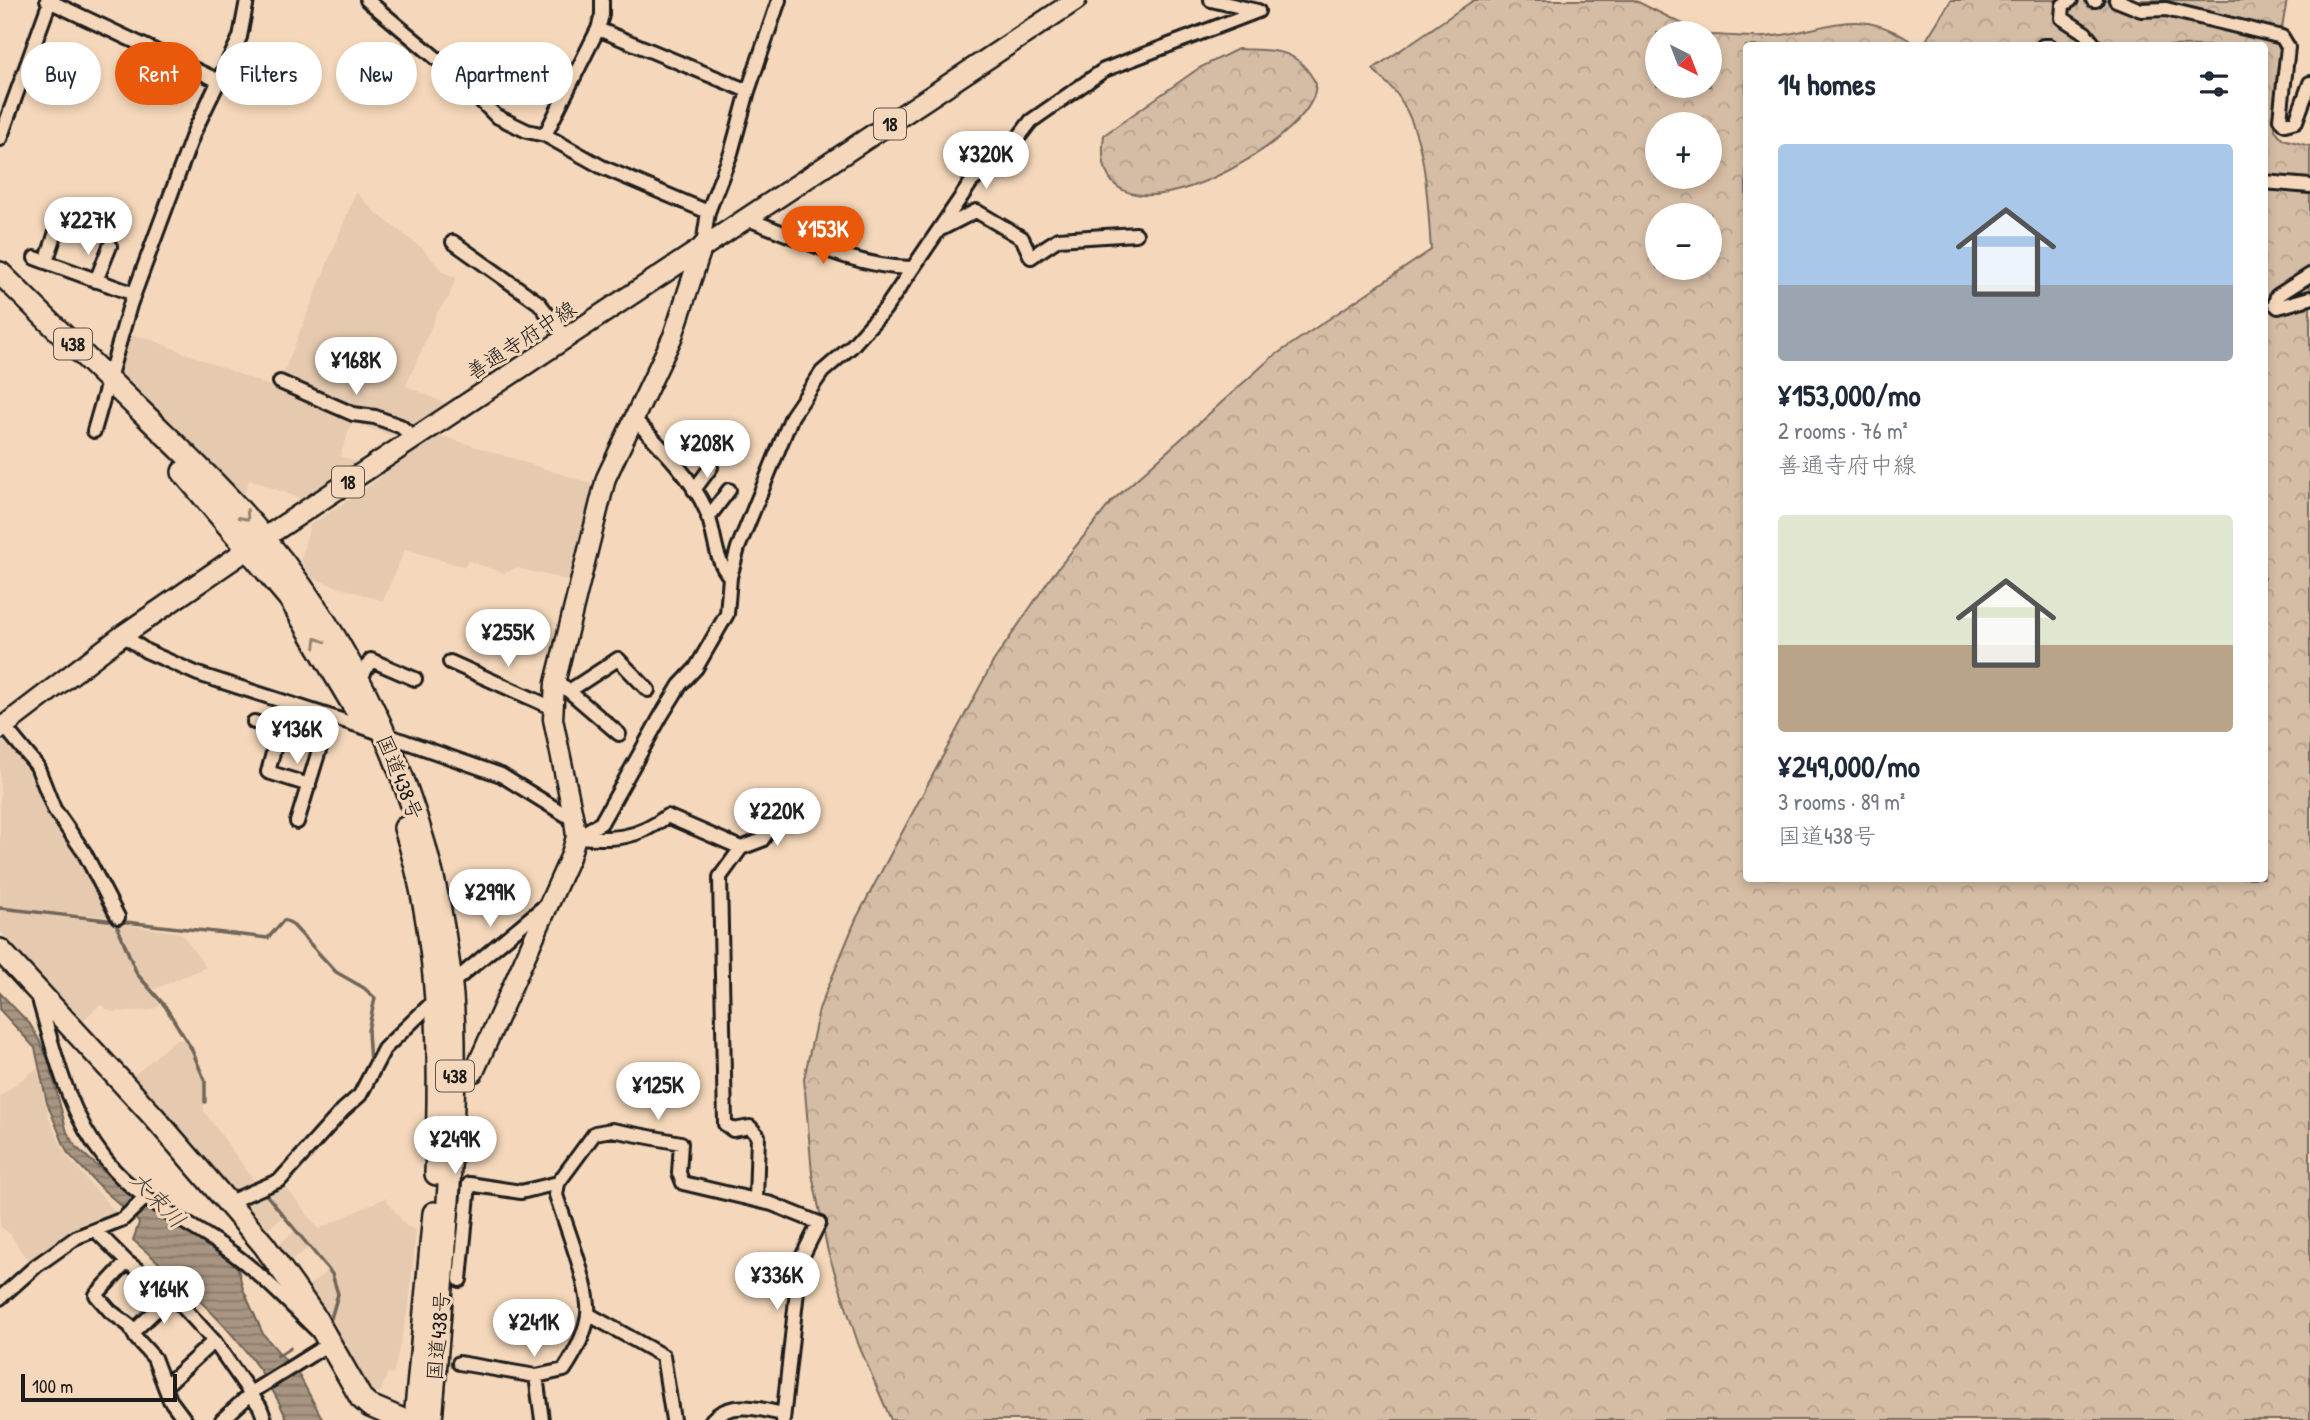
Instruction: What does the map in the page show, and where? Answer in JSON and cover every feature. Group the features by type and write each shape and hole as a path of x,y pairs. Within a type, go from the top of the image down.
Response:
{"highway":[{"name":"国道438号","path":"0,273 108,388"},
{"name":"国道438号","path":"0,290 196,465 257,543 302,588 359,682 374,731"},
{"name":"国道438号","path":"257,543 374,731 421,830 443,919 448,1234 431,1420"},
{"path":"0,950 229,1202 279,1264 330,1343 361,1398 370,1406 403,1420"},
{"name":"国道438号","path":"415,1420 448,1234"}],"main road":[{"name":"善通寺府中線","path":"2,727 123,635 257,543 1076,0"}],"street":[{"path":"238,42 247,0"},
{"path":"367,0 449,69 496,116 527,131 545,135 602,167 708,212"},
{"path":"545,135 598,29 602,0"},
{"path":"447,1077 474,1072 550,902 575,828 558,750 553,708 562,685 603,489 673,336 704,245 708,212 731,153 748,91 779,0"},
{"path":"575,828 601,823 667,706 713,641 727,614 730,577 738,548 792,416 822,372 844,354 885,309 972,181 1001,160 1031,121 1104,70 1258,11 1211,0"},
{"path":"2071,0 2063,5 2062,18 2085,33 2092,42"},
{"path":"2116,0 2141,10 2166,9 2282,37 2288,47 2280,119 2285,124 2296,121 2310,83"},
{"path":"0,139 48,1 216,80"},
{"path":"598,29 748,91"},
{"path":"94,431 134,294 194,132 216,87"},
{"path":"2268,182 2310,186"},
{"path":"938,231 976,211 1022,238 1025,250 1031,257 1058,239 1136,234"},
{"path":"745,218 826,250 894,268 911,268"},
{"path":"58,226 40,260 134,294"},
{"path":"453,242 539,303 566,338"},
{"path":"96,281 110,246"},
{"path":"2310,275 2277,296 2275,304 2278,307 2310,298"},
{"path":"280,382 353,414 374,416 400,426 415,438"},
{"path":"634,419 669,457 694,491 709,518 721,567 730,577"},
{"path":"694,491 711,467"},
{"path":"709,518 729,491"},
{"path":"123,635 146,651 198,674 501,775 575,828 627,838 649,830 667,816 741,848"},
{"path":"359,682 371,660 415,679"},
{"path":"562,685 618,660 648,690"},
{"path":"450,662 553,708"},
{"path":"562,685 619,734"},
{"path":"286,703 268,772 309,785"},
{"path":"296,814 309,785 329,718"},
{"path":"254,722 279,729"},
{"path":"2,727 37,766 54,809 84,852 118,917"},
{"path":"756,1200 758,1136 750,1127 733,1130 725,1124 720,877 741,848 762,840 783,808"},
{"path":"229,1202 281,1180 342,1110 360,1095 384,1049 444,991 550,902"},
{"path":"42,995 40,1003 68,1096 103,1157 142,1200 236,1256 330,1343 253,1392 222,1420"},
{"path":"459,1363 536,1376 564,1370 572,1358 588,1314 584,1288 556,1195 558,1183 595,1132 612,1130 681,1143 679,1173 682,1183 756,1200 819,1223 802,1257 783,1417 744,1407 731,1409 712,1420"},
{"path":"460,1280 448,1234 469,1184 521,1192 558,1183"},
{"path":"0,1298 36,1266 77,1237 123,1219 142,1200"},
{"path":"96,1230 127,1262 172,1295 214,1341 253,1392 265,1420"},
{"path":"127,1262 96,1295 133,1332 154,1358 170,1400 185,1420"},
{"path":"133,1332 172,1295"},
{"path":"588,1314 663,1356 673,1420"},
{"path":"165,1386 214,1341"},
{"path":"536,1376 542,1420"}],"shaded area":[{"path":"356,192 376,213 423,249 443,272 456,278 448,299 438,311 406,386 449,405 398,438 352,422 340,456 360,463 306,501 250,479 243,496 116,369 126,334 147,338 277,389"},
{"path":"433,433 599,486 575,582 517,568 504,573 468,561 465,567 405,549 383,601 314,579 300,561 310,525 368,487"},
{"path":"3,734 29,765 52,818 78,854 110,917 0,907 0,737"},
{"path":"0,910 113,923 116,927 118,924 181,933 206,967 150,991 160,1006 150,1010 113,1012 100,1005 80,1023 0,931"},
{"path":"0,993 30,1024 39,1040 48,1059 67,1132 76,1147 140,1204 220,1251 237,1265 243,1289 263,1334 300,1377 323,1420 287,1420 275,1394 241,1345 199,1300 133,1240 139,1223 67,1152 47,1103 35,1048 0,1010"},
{"path":"176,1039 185,1041 204,1081 204,1111 257,1185 234,1195 131,1078"},
{"path":"37,1068 49,1119 66,1155 117,1214 64,1234 36,1260 26,1258 11,1235 0,1226 0,1096"},
{"path":"282,1182 319,1229 385,1198 405,1225 416,1230 409,1306 393,1375 388,1372 381,1392 374,1391 362,1378 307,1287 330,1269 264,1192"},
{"path":"262,1193 282,1218 265,1231 241,1201"},
{"path":"294,1232 308,1248 289,1263 276,1246"}],"green space":[{"path":"1474,0 1634,0 1677,21 1645,21 1645,98 1722,98 1722,36 1764,37 1858,22 1895,32 1911,42 1743,42 1743,882 2268,882 2268,42 1925,42 1951,0 2287,0 2280,39 2284,47 2275,130 2283,139 2310,146 2310,1420 891,1420 859,1346 828,1252 812,1174 804,1079 819,1009 856,919 993,662 1051,577 1112,501 1271,358 1431,250 1421,152 1409,114 1399,97 1373,69"},
{"path":"1238,49 1284,53 1301,63 1309,72 1316,84 1314,94 1295,123 1266,147 1230,170 1192,186 1155,195 1125,191 1107,172 1104,135 1199,68"}],"waterway":[{"path":"0,908 268,938 284,920 291,923 336,972 364,988 375,998 368,1031 370,1064"},
{"path":"115,921 137,974 165,1006 191,1048 205,1081 205,1102"},
{"path":"263,1191 332,1274 338,1294 330,1322"},
{"path":"277,1356 290,1348"}],"water label":[{"name":"大束川","path":"158,1199"}]}
